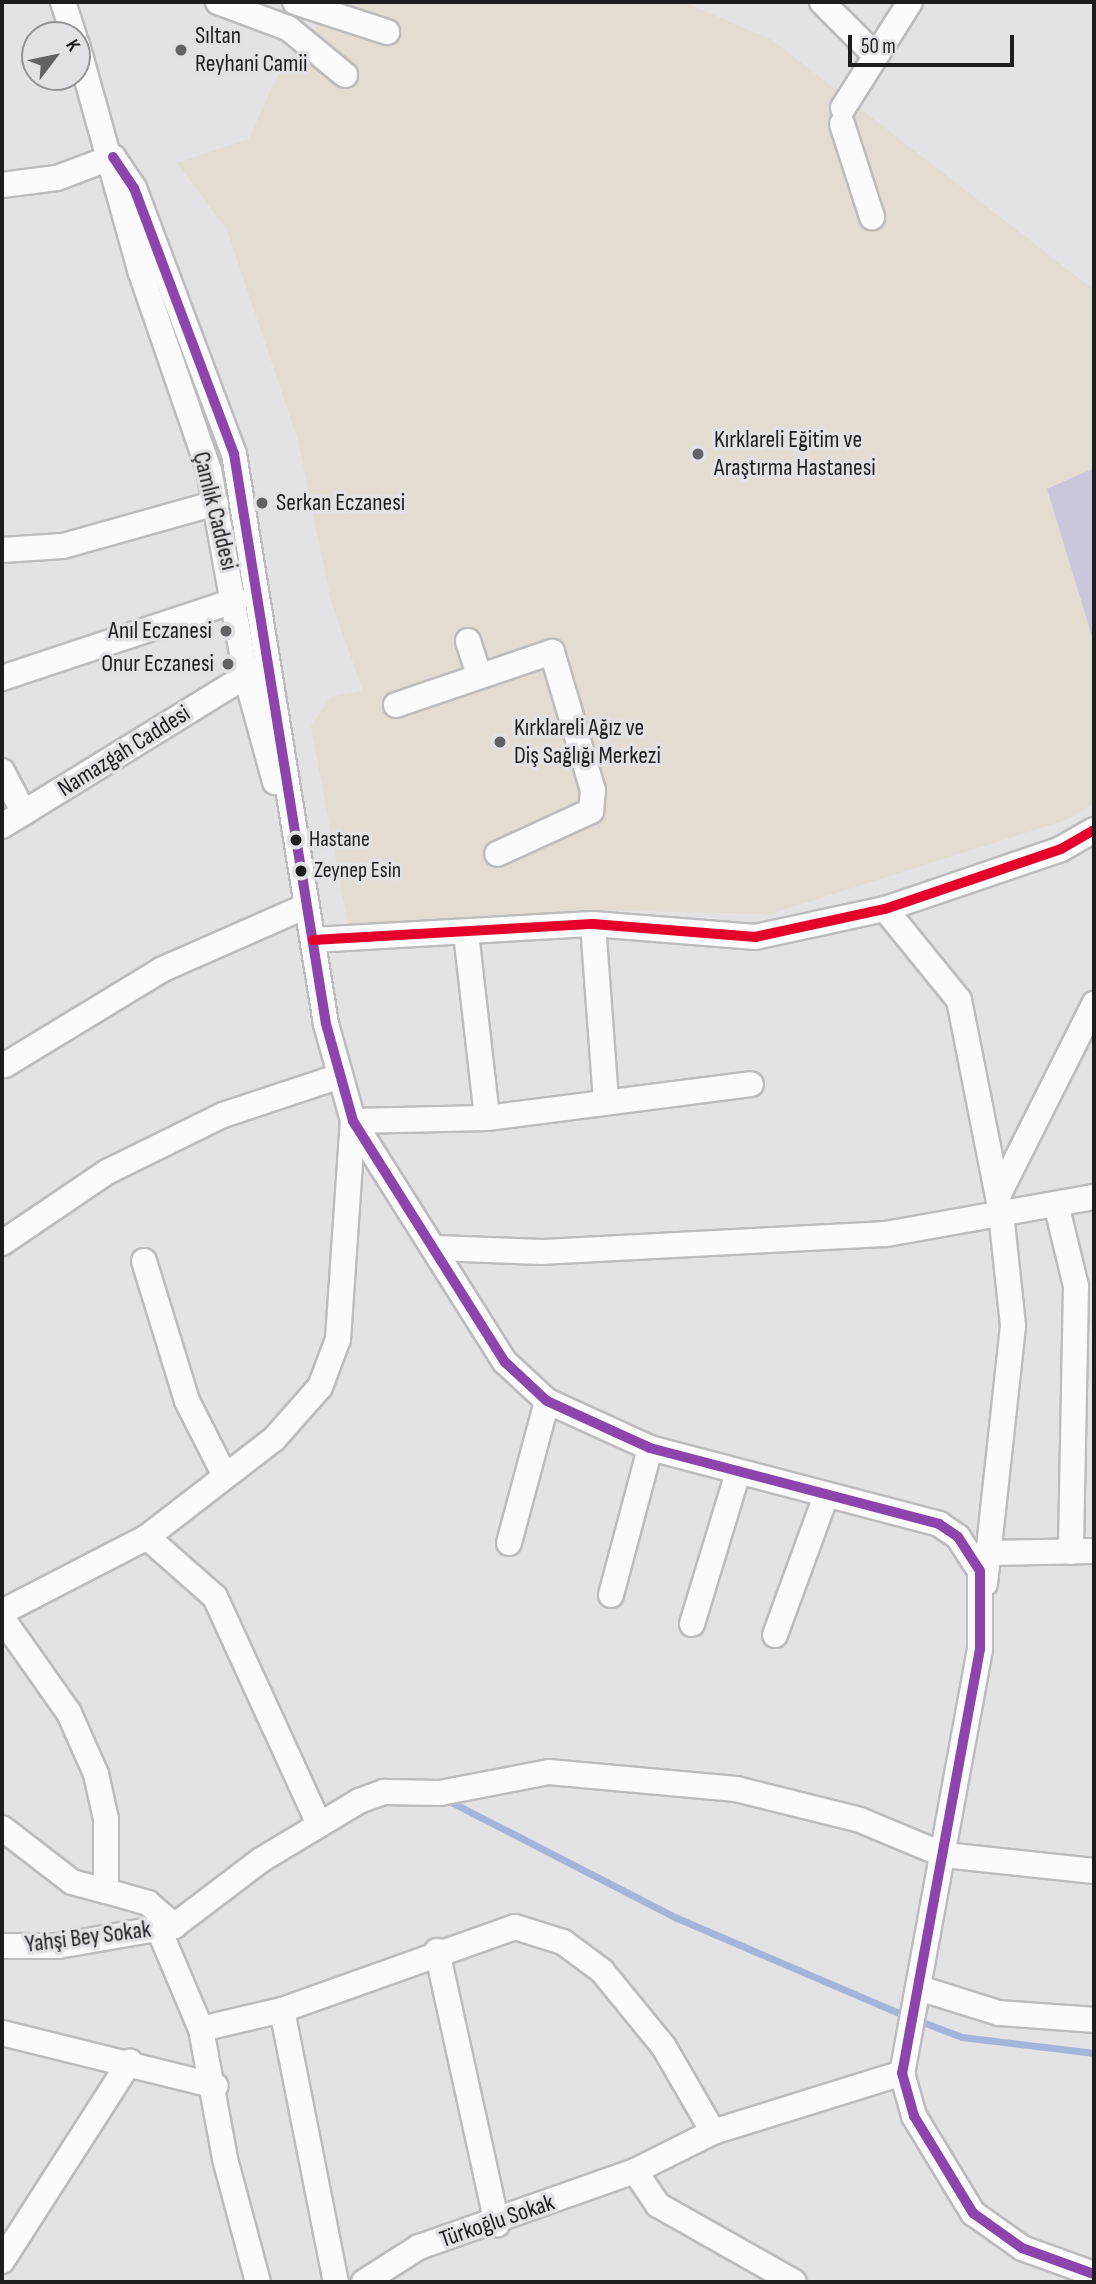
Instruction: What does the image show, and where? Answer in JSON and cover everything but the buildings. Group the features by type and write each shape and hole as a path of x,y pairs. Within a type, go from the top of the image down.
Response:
{"street":[{"path":"64,2 70,21"},
{"path":"218,2 288,29 345,75"},
{"path":"295,2 387,32"},
{"path":"822,2 876,56"},
{"path":"872,217 842,116 910,2"},
{"name":"Çamlık Caddesi","path":"91,88 113,157 141,273 216,503 236,600 246,676 300,869"},
{"path":"2,185 57,178 113,157"},
{"name":"Çamlık Caddesi","path":"113,157 134,188 234,454 306,906 337,1077 353,1121 436,1248 505,1362 547,1401 650,1448 825,1497 939,1524 980,1553"},
{"path":"2,550 63,546 216,503"},
{"path":"2,678 236,600"},
{"path":"468,640 479,675"},
{"path":"396,705 552,652 593,790 591,811 582,821 497,854"},
{"name":"Namazgah Caddesi","path":"2,826 246,676"},
{"path":"2,771 24,813"},
{"path":"313,940 593,924 755,937 885,909 1061,849 1094,830"},
{"path":"5,1065 161,970 306,906"},
{"path":"885,909 959,1000 999,1205 1013,1326 980,1553 984,1595 944,1855 902,2073 914,2116 972,2213 1023,2248 1094,2274"},
{"path":"593,924 606,1101"},
{"path":"467,933 487,1118"},
{"path":"999,1205 1094,1004"},
{"path":"2,1243 107,1172 211,1121 337,1077"},
{"path":"2,1612 147,1536 274,1439 320,1387 338,1339 353,1121 487,1118 751,1084"},
{"path":"436,1248 542,1252 886,1234 999,1205 1056,1204 1094,1197"},
{"path":"980,1553 1083,1551 1076,1286 1056,1204"},
{"path":"144,1261 187,1401 225,1476"},
{"path":"509,1543 547,1401"},
{"path":"611,1595 650,1448"},
{"path":"692,1624 738,1473"},
{"path":"775,1635 825,1497"},
{"path":"147,1536 215,1597 318,1824"},
{"path":"2,1618 69,1713 96,1774 106,1819 106,1891"},
{"path":"258,2282 225,2160 216,2086 201,2029 160,1932 174,1926 318,1824 384,1792 440,1793 549,1772 736,1789 860,1820 944,1855 1094,1871"},
{"path":"2,1828 72,1882 148,1903 174,1926"},
{"name":"Yahşi Bey Sokak","path":"2,1946 58,1946 174,1926"},
{"path":"201,2029 282,2010 437,1951 515,1927 563,1942 602,1970 664,2047 713,2132"},
{"path":"437,1951 497,2224"},
{"path":"918,1992 999,2012 1094,2020"},
{"path":"282,2010 335,2282"},
{"path":"2,2033 216,2086"},
{"path":"2,2261 130,2063"},
{"name":"Türkoğlu Sokak","path":"365,2282 419,2247 497,2224 635,2171 713,2132 902,2073"},
{"path":"635,2171 658,2205 794,2282"}],"shaded area":[{"name":"Kırklareli Eğitim ve Araştırma Hastanesi","path":"336,2 683,2 772,40 1094,290 1094,468 1047,490 1094,643 1094,803 1069,819 770,914 581,910 349,930 311,726 331,697 363,691 331,601 298,440 227,230 177,163 249,139 278,74"},
{"path":"1094,468 1094,643 1047,489"}],"waterway":[{"path":"451,1802 677,1918 906,2016"},
{"path":"917,2020 962,2037 1094,2053"}],"transit line":[{"path":"113,157 134,188 234,454 326,1024 353,1121 505,1362 547,1401 650,1448 939,1524 958,1537 980,1571 980,1649 902,2073 914,2116 973,2213 1022,2248 1094,2274"},
{"path":"313,940 593,924 755,937 885,909 1061,849 1094,830"}],"place":[{"name":"Sıltan Reyhani Camii","path":"181,50"},
{"name":"Kırklareli Eğitim ve Araştırma Hastanesi","path":"698,454"},
{"name":"Serkan Eczanesi","path":"262,503"},
{"name":"Anıl Eczanesi","path":"226,631"},
{"name":"Onur Eczanesi","path":"228,664"},
{"name":"Kırklareli Ağız ve Diş Sağlığı Merkezi","path":"500,742"},
{"name":"Hastane","path":"296,840"},
{"name":"Zeynep Esin","path":"301,871"}]}
